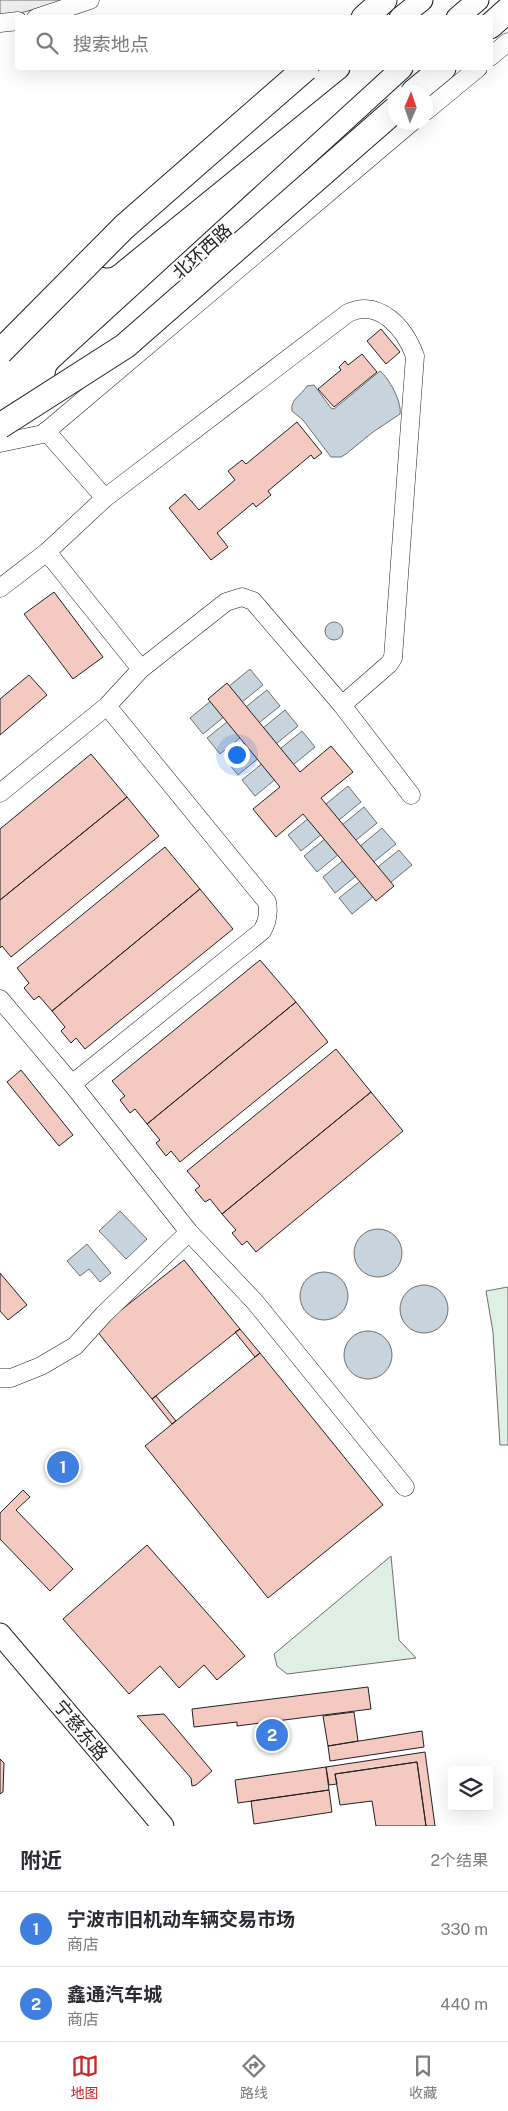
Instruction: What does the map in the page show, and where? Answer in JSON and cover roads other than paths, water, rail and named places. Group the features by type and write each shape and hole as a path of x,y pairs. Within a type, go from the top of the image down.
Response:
{"highway":[{"path":"367,15 384,0"},
{"path":"493,23 508,10"},
{"path":"0,352 124,227 304,70"},
{"path":"422,85 441,70"},
{"path":"0,426 125,346 388,116"}],"main road":[{"path":"404,15 422,0"},
{"path":"460,15 478,0"},
{"path":"0,345 337,70"},
{"name":"北环西路","path":"0,432 38,400 400,70"},
{"name":"宁慈东路","path":"0,1634 163,1826"}],"street":[{"path":"45,15 90,0"},
{"path":"0,23 15,21"},
{"path":"493,54 508,42"},
{"path":"433,106 476,70"},
{"path":"0,443 43,434 403,130"},
{"path":"0,588 47,552 105,498 348,313 355,310 374,310 389,316 411,344 416,356 393,658 389,664 342,704"},
{"path":"46,431 105,498"},
{"path":"47,552 141,669"},
{"path":"0,794 107,706 141,669 226,602 242,597 253,601 342,704 411,795"},
{"path":"72,1084 262,931 267,923 267,902 107,706"},
{"path":"0,999 72,1084 190,1232 255,1302 405,1487"},
{"path":"0,1378 11,1378 41,1366 74,1346 104,1314 190,1232"}],"place":[{"name":"宁波市旧机动车辆交易市场","path":"63,1467"},
{"name":"鑫通汽车城","path":"272,1735"}]}
